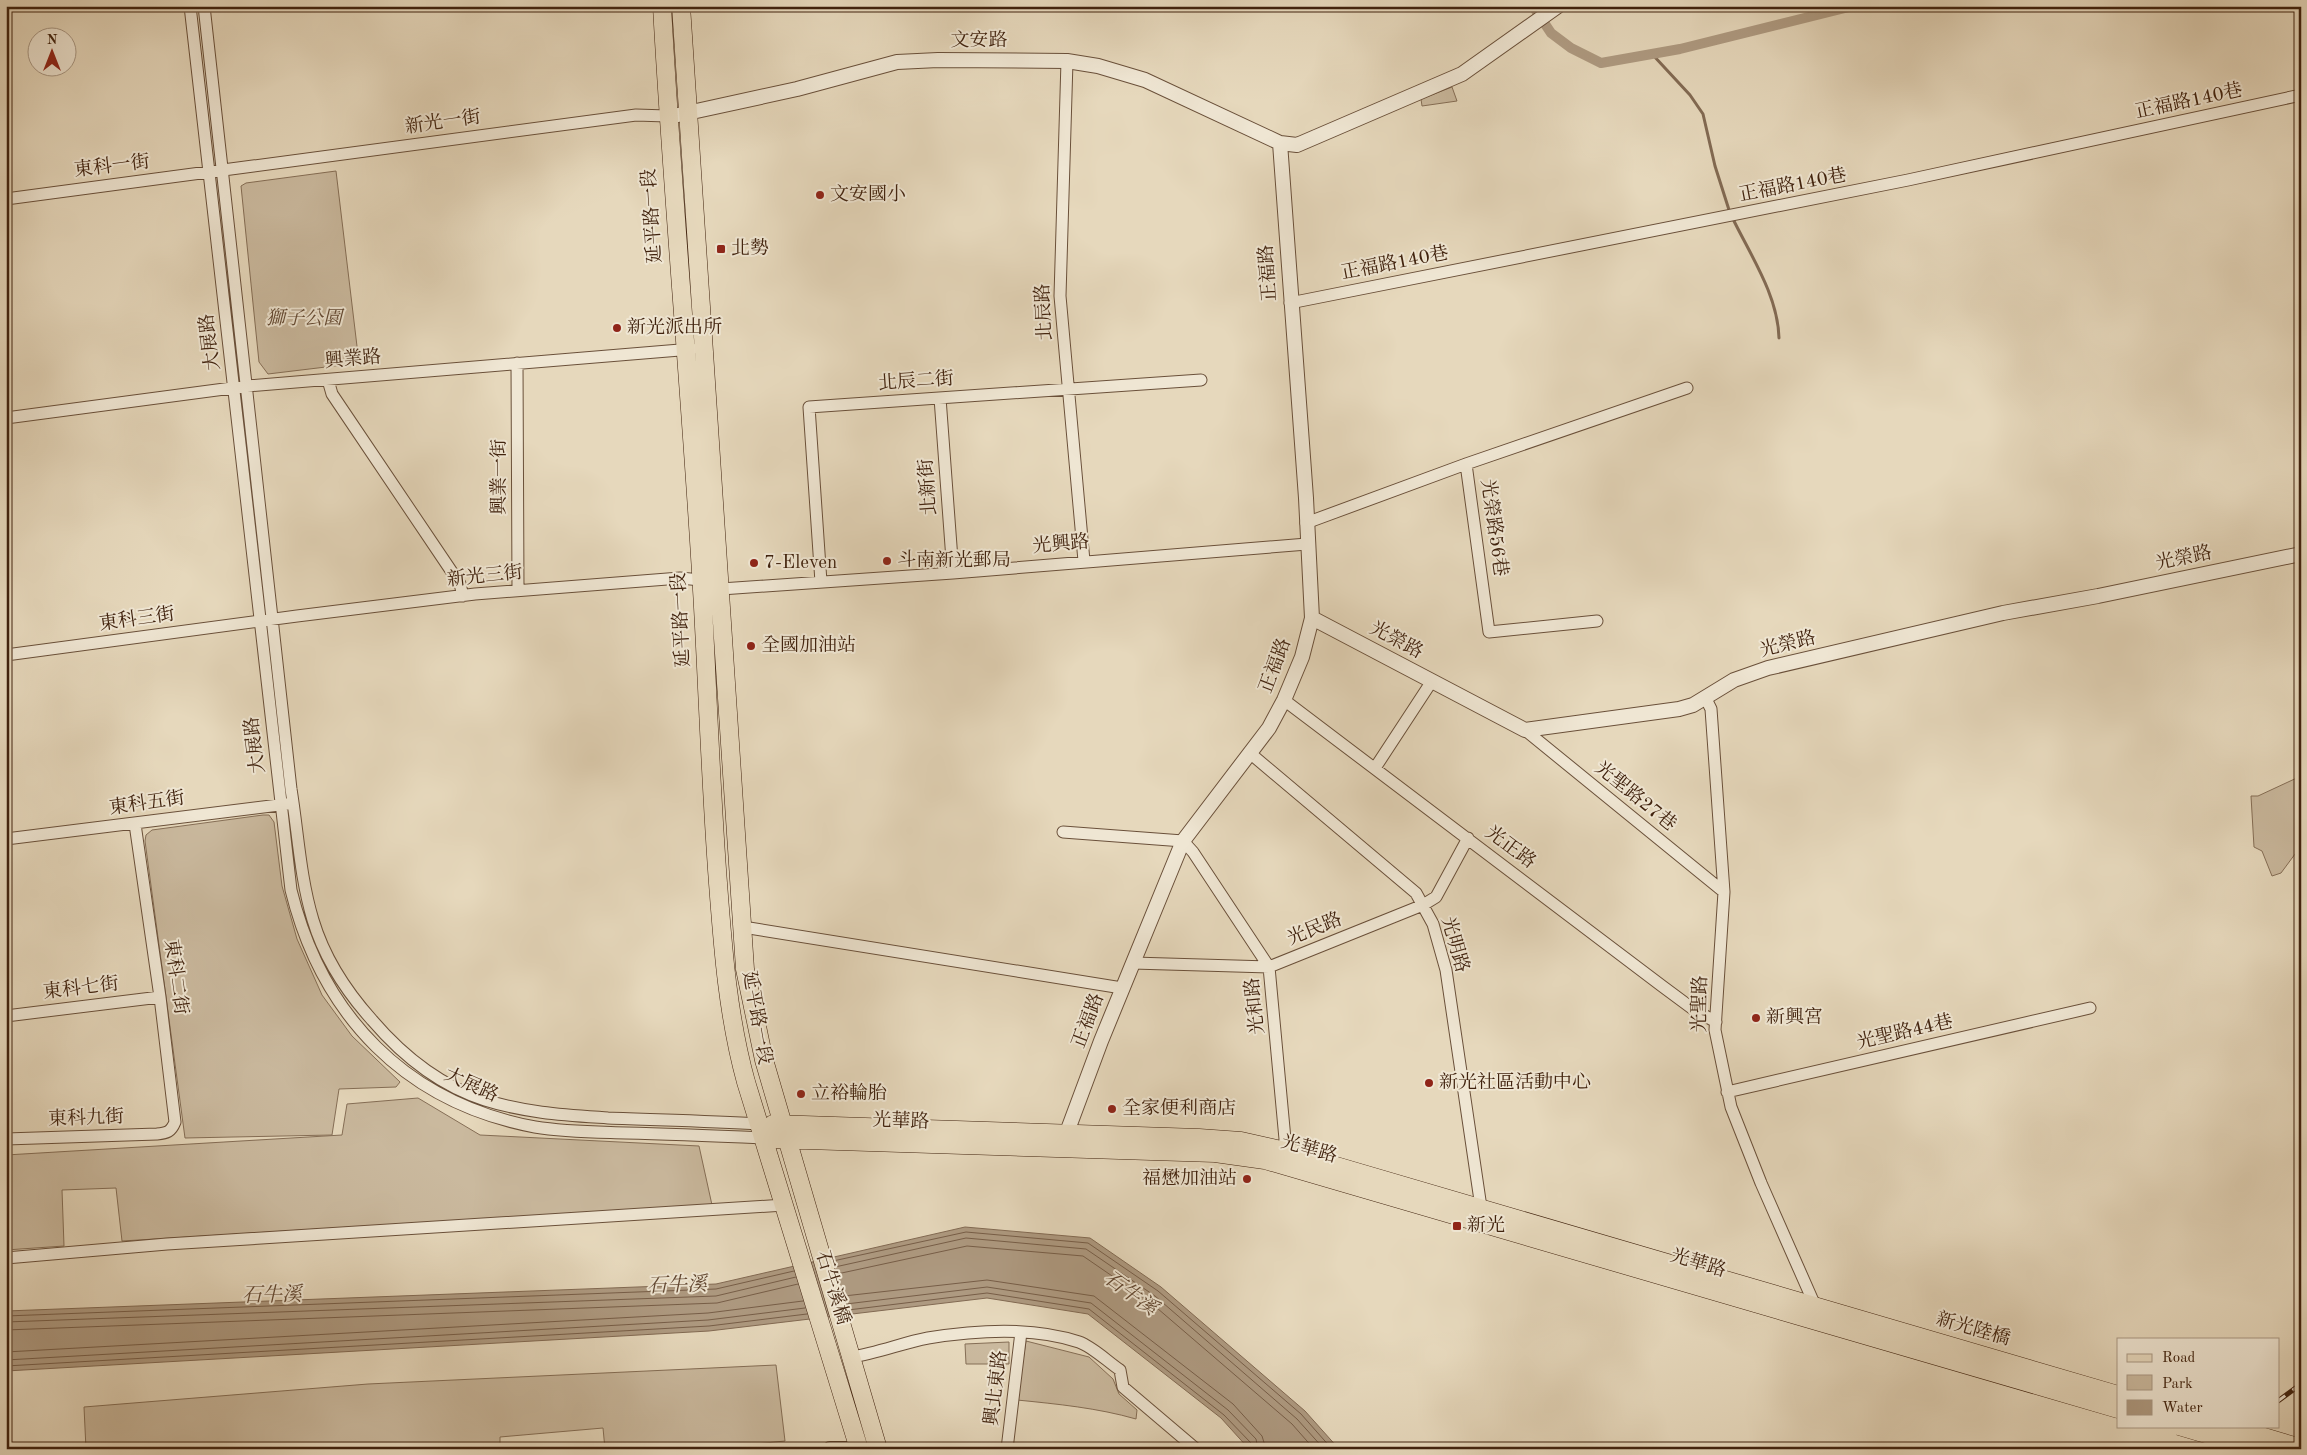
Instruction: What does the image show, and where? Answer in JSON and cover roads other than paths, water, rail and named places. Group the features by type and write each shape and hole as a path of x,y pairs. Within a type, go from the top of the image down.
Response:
{"main road":[{"name":"延平路一段","path":"662,6 701,580 722,932 734,1026 743,1070 763,1131 789,1223"},
{"name":"延平路一段","path":"681,6 738,838 745,969 764,1060 809,1219"},
{"path":"708,716 729,714"},
{"path":"715,839 738,838"},
{"name":"光華路","path":"763,1131 1064,1141 1208,1138 1242,1141 1283,1157 1819,1315"},
{"name":"石牛溪橋","path":"809,1219 878,1449"},
{"name":"石牛溪橋","path":"789,1223 859,1449"},
{"name":"新光陸橋","path":"1819,1315 2117,1395"},
{"name":"新光陸橋","path":"1819,1315 2117,1409"},
{"path":"2186,1428 2257,1449"},
{"path":"2233,1428 2301,1448"}],"street":[{"name":"大展路","path":"190,6 280,804 291,890 309,950 331,993 379,1051 417,1080 456,1102 490,1115 536,1127 575,1131 763,1131"},
{"name":"大展路","path":"204,6 248,386 293,803 305,887 313,920 326,954 353,999 390,1042 441,1079 483,1100 517,1109 552,1115 763,1131"},
{"path":"1280,143 1297,145 1462,74 1553,10"},
{"name":"文安路","path":"668,116 687,114 897,62 938,60 1067,61 1098,66 1145,80 1280,143"},
{"name":"北辰路","path":"1067,61 1060,296 1084,561"},
{"name":"正福路140巷","path":"1290,303 1908,180 2301,95"},
{"name":"新光一街","path":"223,170 636,115 668,116"},
{"name":"正福路","path":"1064,1141 1122,988 1183,841 1251,754 1284,700 1302,657 1312,618 1280,143"},
{"name":"東科一街","path":"6,199 223,170"},
{"name":"興業路","path":"6,418 248,386 704,349"},
{"name":"興業一街","path":"517,363 518,590"},
{"path":"328,380 332,394 460,584 463,596"},
{"name":"北辰二街","path":"821,582 809,407 1200,380"},
{"name":"光榮路56巷","path":"1597,621 1489,632 1466,464 1687,388"},
{"name":"北新街","path":"940,398 953,572"},
{"path":"1306,523 1466,464"},
{"name":"光興路","path":"701,580 720,589 1307,544"},
{"name":"光榮路","path":"1312,618 1524,730 1679,709 1693,705 1734,680 1768,668 2003,613 2098,596 2301,554"},
{"name":"新光三街","path":"273,619 518,590 680,578 701,580"},
{"name":"東科三街","path":"6,655 273,619"},
{"path":"1375,768 1432,681"},
{"name":"光聖路","path":"1705,697 1711,709 1724,892 1715,1030 1731,1107 1753,1164 1819,1315"},
{"name":"光正路","path":"1284,700 1662,986 1693,1009 1716,1022"},
{"name":"光聖路27巷","path":"1524,730 1724,892"},
{"name":"光明路","path":"1251,754 1416,893 1433,924 1446,970 1482,1216"},
{"name":"東科五街","path":"6,839 293,803"},
{"name":"東科二街","path":"135,824 160,997 175,1122 173,1129 167,1133"},
{"path":"1063,832 1183,841"},
{"name":"光民路","path":"1133,963 1269,967 1423,905 1436,897 1468,838"},
{"name":"光和路","path":"1183,841 1193,852 1269,967 1284,1122 1283,1157"},
{"path":"743,927 1122,988"},
{"name":"東科七街","path":"6,1016 160,997"},
{"name":"光聖路44巷","path":"1728,1092 2090,1008"},
{"name":"東科九街","path":"6,1139 167,1133"},
{"path":"6,1258 167,1244 784,1205"},
{"path":"851,1359 874,1354 897,1345 929,1338 1000,1331 1049,1335 1081,1342 1120,1370 1123,1387 1196,1449"},
{"name":"興北東路","path":"1007,1449 1021,1332"},
{"path":"830,1449 859,1449"}],"water":[{"name":"石牛溪","path":"965,1227 1090,1238 1161,1287 1305,1411 1339,1449 1249,1449 1221,1418 1088,1314 987,1298 709,1331 6,1371 6,1311 716,1284"}],"waterway":[{"path":"1533,6 1551,33 1571,48 1601,63 1680,49 1853,6"},
{"path":"1652,54 1690,95 1703,114 1715,166 1730,213"},
{"path":"1733,219 1769,292 1774,307 1779,338"}],"railway":[{"path":"2280,1400 2301,1384"},
{"path":"2228,1449 2253,1428"}],"place":[{"name":"文安國小","path":"820,195"},
{"name":"北勢","path":"721,249"},
{"name":"新光派出所","path":"617,328"},
{"name":"斗南新光郵局","path":"887,561"},
{"name":"7-Eleven","path":"754,563"},
{"name":"全國加油站","path":"751,646"},
{"name":"新興宮","path":"1756,1018"},
{"name":"新光社區活動中心","path":"1429,1083"},
{"name":"立裕輪胎","path":"801,1094"},
{"name":"全家便利商店","path":"1112,1109"},
{"name":"福懋加油站","path":"1247,1179"},
{"name":"新光","path":"1457,1226"}],"park label":[{"name":"獅子公園","path":"304,319"}]}
